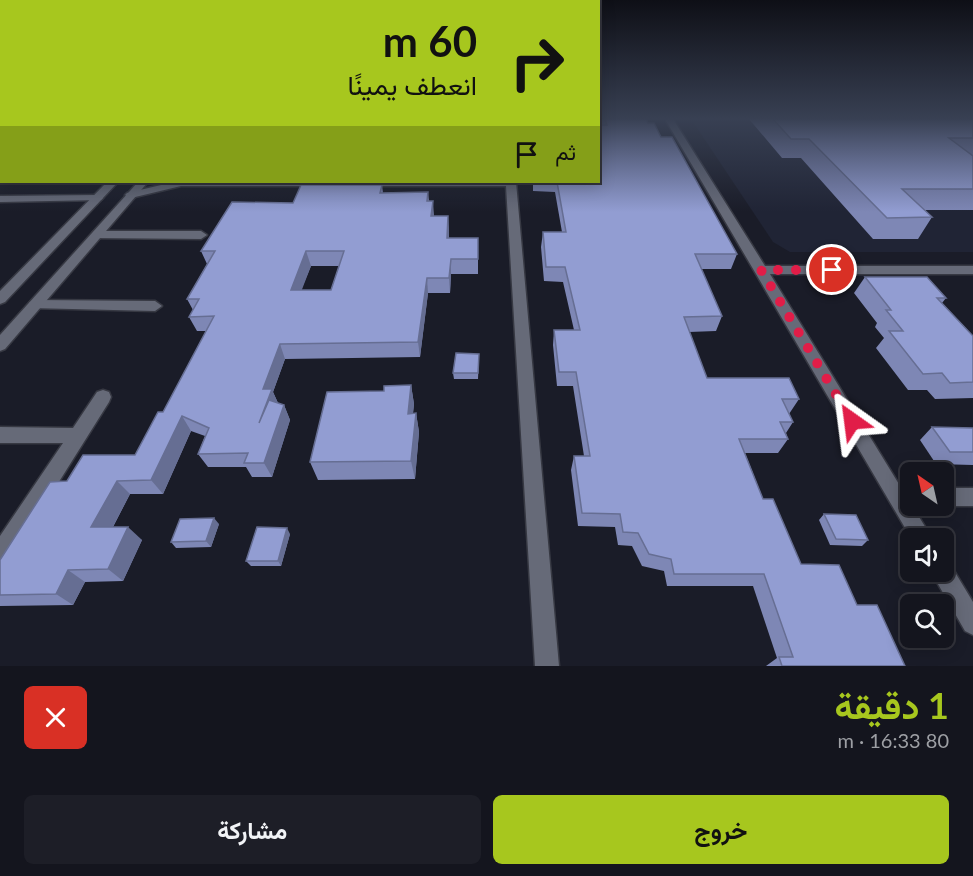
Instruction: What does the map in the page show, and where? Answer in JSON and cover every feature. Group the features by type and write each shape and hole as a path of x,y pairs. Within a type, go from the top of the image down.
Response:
{"street":[{"path":"688,150 900,491"},
{"path":"0,299 112,183"},
{"path":"0,345 142,183"},
{"path":"131,195 173,183"},
{"path":"511,183 547,666"},
{"path":"0,199 97,198"},
{"path":"97,235 201,235"},
{"path":"761,270 973,270"},
{"path":"35,305 155,306"},
{"path":"0,555 103,397"},
{"path":"0,435 78,436"},
{"path":"954,497 973,497"},
{"path":"948,582 973,623"}],"shaded area":[{"path":"712,150 973,150 973,252 790,252 773,242"}],"building":[{"path":"600,150 679,150 737,254 695,254 722,316 684,317 707,378 789,378 799,399 782,399 793,422 780,422 788,439 739,439 763,499 773,499 801,564 839,565 857,605 877,605 905,666 782,666 779,657 793,657 764,574 674,574 671,559 649,554 638,533 623,532 620,514 582,513 574,456 590,456 576,372 559,372 554,330 580,330 565,267 546,267 543,232 566,232 557,183 600,183"},
{"path":"820,150 965,150 973,156 973,189 902,189 932,217 887,218"},
{"path":"301,185 382,185 380,193 428,192 427,201 433,201 431,216 448,216 447,238 478,238 478,259 451,259 449,278 427,278 418,342 280,344 263,389 272,389 259,423 269,400 284,405 264,463 244,463 248,453 198,454 209,428 182,416 151,480 117,481 91,527 128,527 108,569 68,570 56,594 0,595 0,560 50,482 67,481 83,455 135,455 158,412 163,412 214,316 189,317 199,299 187,299 215,251 201,251 232,202 293,203","holes":["306,251 344,251 331,290 291,290"]},
{"path":"865,277 927,277 946,298 937,298 973,336 973,382 950,383 942,373 923,374 889,331 903,331 886,310 891,310"},
{"path":"456,353 479,354 478,373 453,373"},
{"path":"411,385 408,414 416,413 411,461 310,462 327,392 384,391 384,386"},
{"path":"932,427 973,428 973,452 950,452"},
{"path":"824,514 856,515 868,540 836,539"},
{"path":"214,518 206,541 171,542 180,519"},
{"path":"257,527 287,528 278,561 246,561"}],"route":[{"path":"832,270 761,270 852,421"}]}
